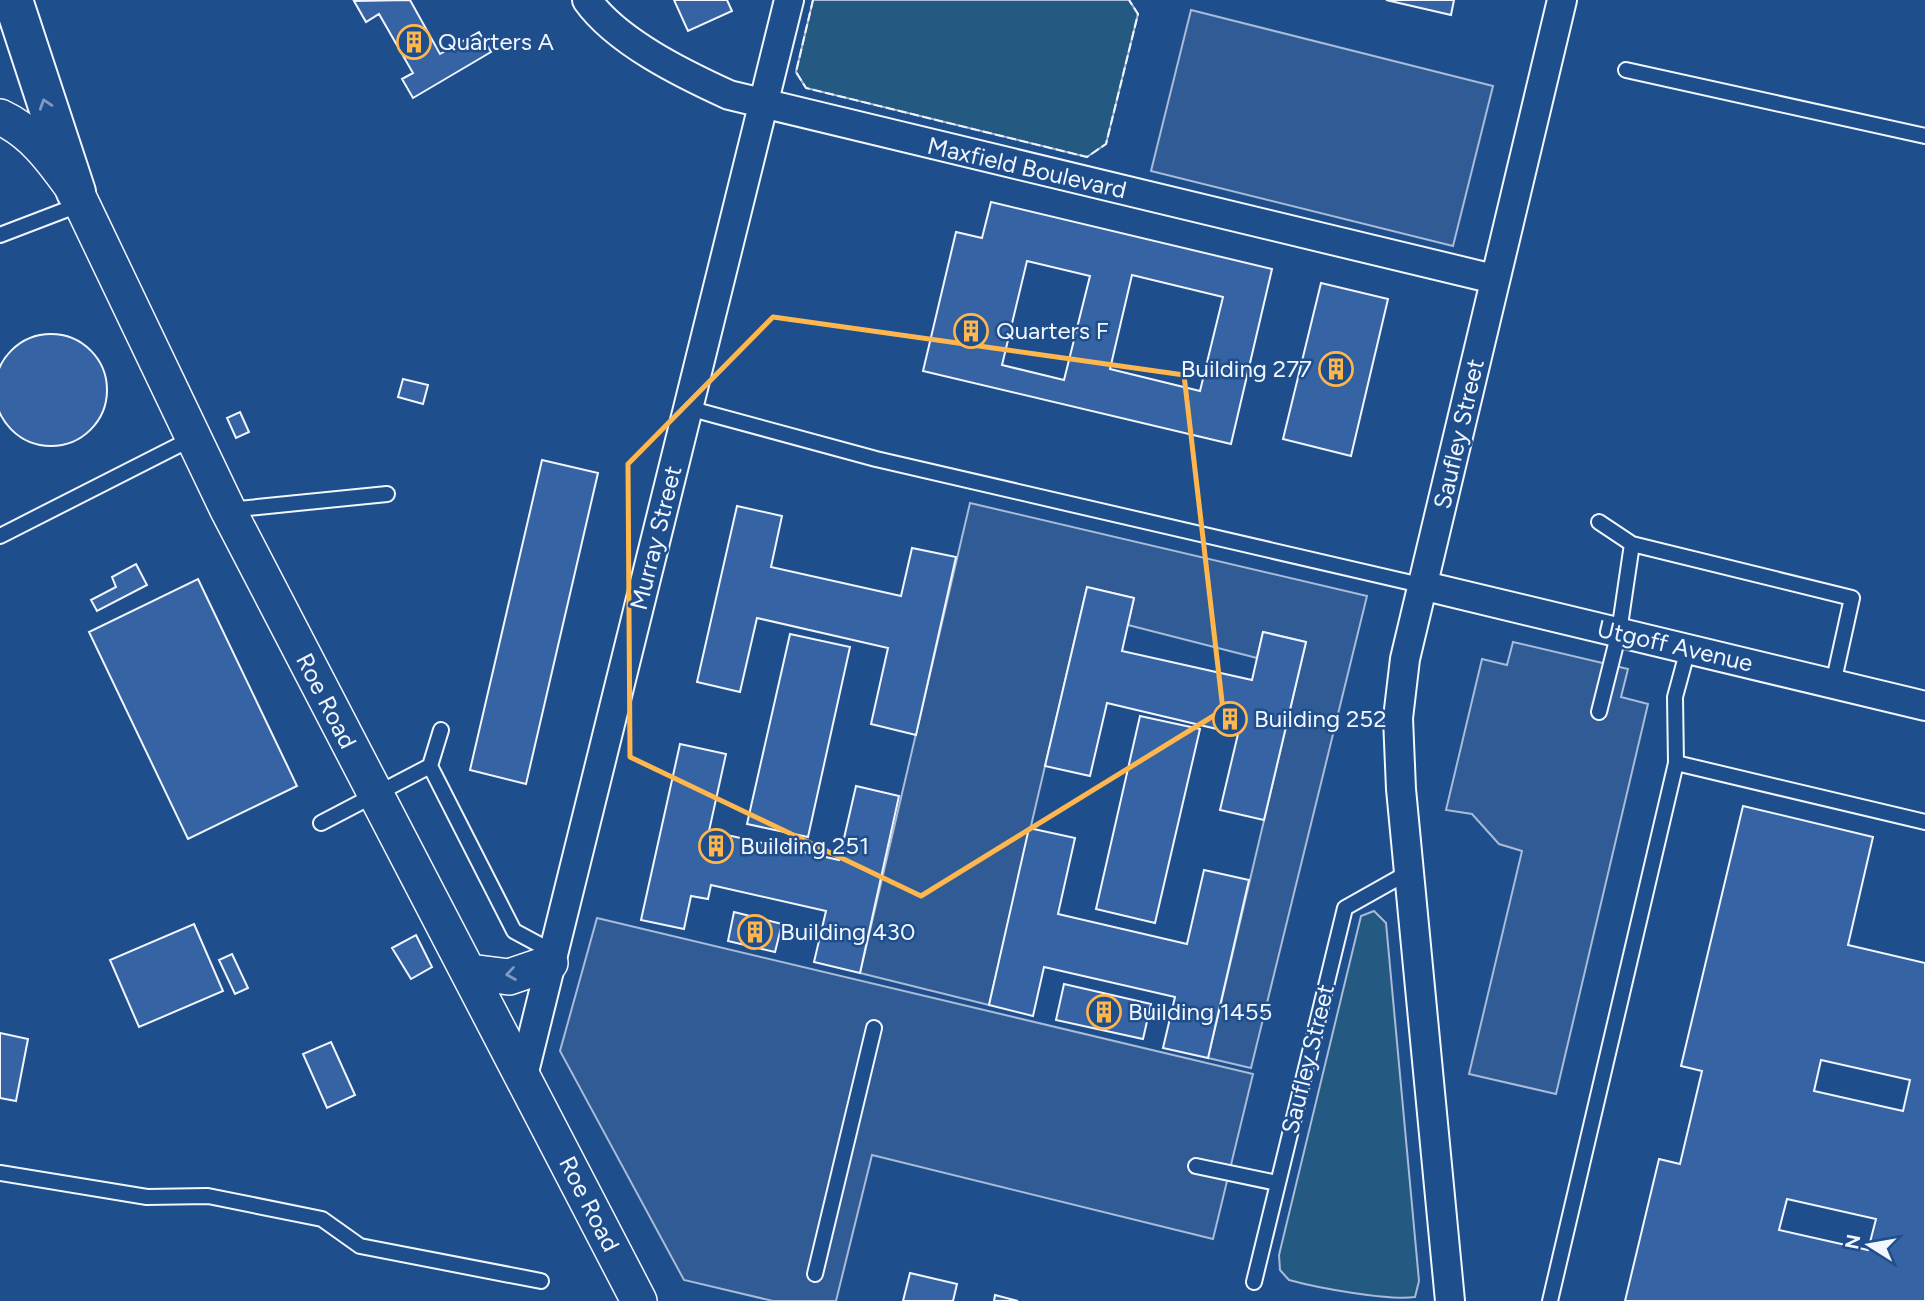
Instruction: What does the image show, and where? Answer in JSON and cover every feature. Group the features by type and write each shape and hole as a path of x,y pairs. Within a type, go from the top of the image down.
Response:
{"main road":[{"path":"13,0 78,198"}],"street":[{"name":"Maxfield Boulevard","path":"587,0 620,32 678,72 729,95 764,106 1494,279"},
{"name":"Murray Street","path":"523,1076 789,0"},
{"name":"Saufley Street","path":"1450,1301 1409,872 1398,718 1405,659 1425,586 1494,279 1562,0"},
{"name":"Roe Road","path":"0,117 14,123 44,148 78,198 228,510 639,1301"},
{"name":"Utgoff Avenue","path":"1425,586 1925,706"},
{"path":"470,972 509,977 551,957"}],"lane":[{"path":"1626,70 1925,136"},
{"path":"0,235 78,198"},
{"path":"688,408 876,459 1425,586"},
{"path":"0,536 194,438"},
{"path":"228,510 387,495"},
{"path":"1599,522 1632,544 1852,598 1833,684"},
{"path":"1599,712 1619,632 1632,544"},
{"path":"1550,1301 1676,763 1675,697 1688,649"},
{"path":"441,730 430,766 514,931 551,957"},
{"path":"1676,763 1924,816"},
{"path":"321,823 430,766"},
{"name":"Saufley Street","path":"1254,1282 1345,908 1409,872"},
{"path":"815,1274 874,1028"},
{"path":"1196,1166 1277,1183"},
{"path":"0,1173 147,1197 208,1196 322,1219 360,1246 541,1281"}],"highlighted area":[{"path":"773,317 1184,375 1223,710 921,896 630,757 628,464"}],"shaded area":[{"path":"813,0 1129,0 1138,14 1106,144 1087,157 806,88 796,72"},
{"path":"1191,10 1493,86 1453,246 1151,171"},
{"path":"970,503 1367,596 1251,1068 1208,1058 1306,642 1263,632 1257,658 1128,625 1134,598 1087,587 989,1005 860,973"},
{"path":"1513,642 1628,669 1621,697 1648,704 1556,1094 1469,1074 1522,851 1499,844 1472,814 1446,810 1482,659 1507,665"},
{"path":"1374,911 1386,923 1419,1281 1415,1297 1371,1295 1317,1287 1289,1280 1280,1270 1279,1255 1361,916"},
{"path":"597,918 1253,1074 1213,1239 872,1155 836,1301 773,1301 684,1280 560,1051"}],"building":[{"name":"Quarters A","path":"410,0 440,54 479,32 491,52 413,98 402,79 413,73 379,14 366,22 354,1"},
{"path":"674,0 727,0 732,11 688,31"},
{"path":"1386,0 1454,0 1451,15"},
{"name":"Quarters F","path":"991,202 1272,269 1231,444 923,371 956,232 982,238","holes":["1027,261 1090,276 1064,380 1002,365","1132,275 1223,297 1200,391 1110,369"]},
{"name":"Building 277","path":"1321,283 1388,299 1351,456 1283,439"},
{"path":"51,334 72,338 91,350 103,369 107,390 103,411 91,430 72,442 51,446 30,442 11,430 -1,411 -5,390 -1,369 11,350 30,338"},
{"path":"403,379 428,385 423,404 398,397"},
{"path":"240,412 249,432 236,438 227,418"},
{"path":"542,460 598,473 526,784 470,770"},
{"path":"737,506 782,516 771,567 901,596 912,548 956,557 916,735 871,724 888,648 757,618 740,692 697,682"},
{"path":"136,564 147,585 97,611 91,600 116,587 112,577"},
{"path":"198,579 297,786 188,839 89,632"},
{"name":"Building 252","path":"1087,587 1134,598 1122,651 1252,680 1263,632 1306,642 1264,820 1220,810 1238,734 1107,703 1090,776 1045,766"},
{"name":"Building 251","path":"790,634 850,647 808,837 747,824"},
{"name":"Building 252","path":"1140,716 1200,729 1155,923 1096,909"},
{"name":"Building 251","path":"680,744 726,754 709,831 839,860 856,786 899,796 860,973 814,962 826,911 711,885 708,899 691,896 684,929 641,920"},
{"path":"1743,806 1873,837 1848,945 1925,963 1925,1301 1625,1301 1659,1159 1680,1164 1702,1071 1681,1066","holes":["1821,1060 1910,1080 1903,1111 1814,1091","1787,1199 1876,1219 1868,1250 1779,1230"]},
{"path":"1029,828 1075,838 1058,914 1187,944 1204,870 1249,880 1208,1058 1163,1048 1175,997 1044,967 1033,1016 989,1005"},
{"name":"Building 430","path":"734,912 782,924 775,952 728,941"},
{"path":"194,924 223,991 139,1027 110,960"},
{"path":"416,935 432,967 411,979 392,948"},
{"path":"232,954 248,988 235,994 219,960"},
{"name":"Building 1455","path":"1064,984 1151,1004 1143,1039 1056,1020"},
{"path":"0,1033 28,1039 16,1101 0,1098"},
{"path":"331,1042 355,1095 327,1108 303,1054"},
{"path":"910,1273 957,1284 953,1301 903,1301"},
{"path":"995,1295 1018,1301 994,1301"}],"fence":[{"path":"813,0 796,72 806,88 1087,157 1106,144 1138,14 1129,0"}],"place":[{"name":"Quarters A","path":"414,42"},
{"name":"Quarters F","path":"971,331"},
{"name":"Building 277","path":"1336,369"},
{"name":"Building 252","path":"1230,719"},
{"name":"Building 251","path":"716,846"},
{"name":"Building 430","path":"755,932"},
{"name":"Building 1455","path":"1104,1012"}]}
